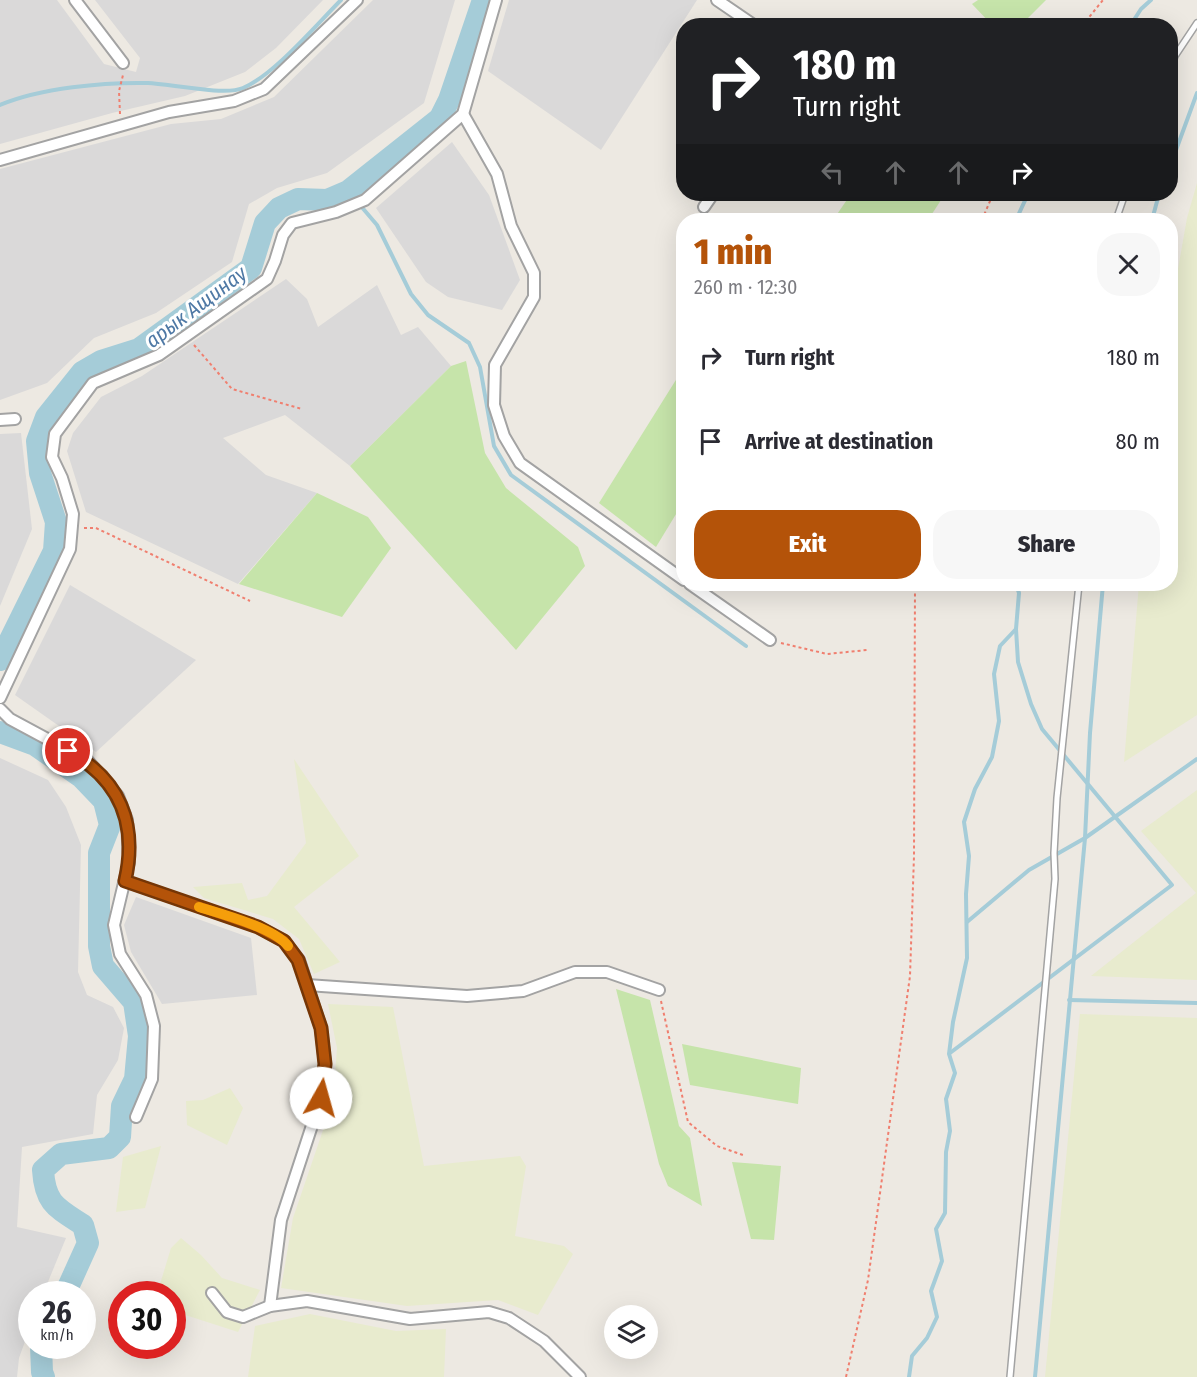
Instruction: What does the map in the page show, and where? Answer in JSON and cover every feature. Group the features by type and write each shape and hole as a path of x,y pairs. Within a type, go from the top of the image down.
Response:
{"street":[{"path":"75,0 123,63"},
{"path":"0,160 169,112 234,102 264,89 357,0"},
{"path":"0,698 70,549 73,514 62,478 52,457 55,434 93,383 159,355 267,279 283,235 292,223 336,212 365,200 462,114 496,0"},
{"path":"717,0 743,18"},
{"path":"462,114 497,174 512,226 534,273 534,297 495,365 494,405 504,436 520,463 676,573"},
{"path":"704,207 708,201"},
{"path":"0,420 15,420"},
{"path":"700,591 770,640"},
{"path":"0,710 10,719 88,761 118,796 127,820 129,862 114,925 120,954 146,995 154,1026 152,1079 136,1117"},
{"path":"125,881 258,927 284,941 298,960 307,985 321,1028 325,1064 321,1098 281,1220 270,1306"},
{"path":"307,985 467,996 523,991 575,972 607,972 659,990"},
{"path":"212,1293 226,1312 243,1317 270,1306 308,1301 410,1319 489,1312 509,1318 544,1341 580,1377"}],"lane":[{"path":"1178,52 1197,23"},
{"path":"1011,1377 1055,879 1054,853 1058,787 1078,591"}],"path":[{"path":"1088,18 1103,0"},
{"path":"121,126 119,91 123,78"},
{"path":"186,336 231,389 302,409"},
{"path":"72,529 96,528 250,601"},
{"path":"846,1377 868,1280 910,976 914,856 915,591"},
{"path":"770,640 827,654 867,650"},
{"path":"659,990 688,1122 717,1146 743,1155"}],"shaded area":[{"path":"0,0 57,0 104,64 136,72 140,58 95,0 323,0 276,48 245,72 185,96 112,113 0,144"},
{"path":"373,0 455,0 424,103 327,173 277,188 249,204 232,262 156,313 94,338 47,383 0,400 0,169 171,124 221,119 274,97"},
{"path":"509,0 697,0 685,18 676,18 676,33 601,150 488,71"},
{"path":"452,142 489,195 520,280 502,310 448,297 426,282 376,208"},
{"path":"286,279 307,299 318,327 377,285 401,335 418,327 451,366 350,466 285,415 223,438 266,475 317,493 238,584 86,512 67,451 73,433 101,397 142,376"},
{"path":"21,433 32,529 0,606 0,434"},
{"path":"70,585 196,660 96,752 15,695"},
{"path":"0,758 48,780 66,807 81,845 78,972 87,995 113,1007 124,1028 118,1060 97,1095 93,1134 22,1147 17,1227 66,1238 48,1281 18,1281 17,1377 0,1377"},
{"path":"136,897 251,938 257,995 162,1004 131,952 124,925"}],"green space":[{"path":"978,0 1046,0 1028,18 985,18 972,4"},
{"path":"1197,183 1197,715 1124,762 1138,591 1178,591 1178,269 1187,218"},
{"path":"846,201 940,201 933,213 838,213"},
{"path":"466,361 485,453 506,488 578,547 585,566 516,650 350,466 451,366"},
{"path":"676,380 676,514 656,547 599,503"},
{"path":"317,493 368,517 391,548 342,617 239,584"},
{"path":"294,759 359,856 294,907 340,962 314,974 299,939 273,919 204,898 193,887 242,883 248,900 267,896 306,843"},
{"path":"1197,790 1197,980 1091,976 1196,893 1141,831"},
{"path":"616,989 650,1000 679,1126 690,1138 702,1206 668,1186 659,1164"},
{"path":"328,1004 393,1007 424,1166 520,1156 526,1166 515,1236 564,1246 573,1254 538,1315 498,1300 407,1306 281,1288 293,1218 333,1101 337,1048"},
{"path":"1080,1014 1197,1018 1197,1377 1045,1377"},
{"path":"682,1044 801,1068 798,1104 690,1085"},
{"path":"230,1088 243,1108 227,1145 187,1125 186,1101 203,1100"},
{"path":"161,1146 145,1208 116,1212 123,1157"},
{"path":"732,1162 781,1166 774,1240 751,1239"},
{"path":"181,1238 222,1278 260,1290 238,1332 186,1315 186,1281 161,1281 171,1248"},
{"path":"310,1314 396,1331 446,1329 444,1377 248,1377 255,1326"}],"waterway":[{"path":"0,105 53,90 112,84 148,83 224,91 243,88 255,82 281,61 341,0"},
{"name":"арык Ащинау","path":"0,660 54,551 56,522 40,473 37,441 46,417 82,372 101,361 139,349 251,268 265,223 279,208 298,199 327,200 348,191 440,118 449,100 483,0"},
{"path":"1135,18 1151,0"},
{"path":"1178,145 1197,93"},
{"path":"348,191 377,225 411,294 428,315 469,343 480,367 494,446 511,475 746,646"},
{"path":"1019,213 1025,201"},
{"path":"1154,213 1157,201"},
{"path":"909,1377 912,1356 927,1338 937,1317 931,1291 942,1261 936,1229 945,1213 946,1152 950,1131 946,1099 955,1073 949,1054 953,1022 967,958 966,894 969,856 964,822 975,789 992,757 999,721 994,674 1000,646 1016,629 1018,591"},
{"path":"1035,1377 1085,838 1090,733 1102,591"},
{"path":"950,1053 1172,885 1042,729 1031,704 1018,662 1016,629"},
{"name":"арык Ащинау","path":"0,732 35,745 81,777 104,801 110,825 99,853 99,946 103,966 134,1002 139,1036 135,1079 122,1106 120,1137 109,1148 61,1154 43,1170 46,1191 50,1198 59,1209 83,1225 88,1243 71,1281"},
{"path":"967,922 1029,870 1085,838 1197,759"},
{"path":"1069,1000 1197,1003"},
{"name":"арык Ащинау","path":"42,1359 44,1377"}],"slow traffic":[{"path":"199,907 258,927 284,941 288,946"}],"route":[{"path":"68,751 88,761 118,796 127,820 129,862 125,881 258,927 284,941 298,960 321,1028 325,1064 321,1098"}]}
